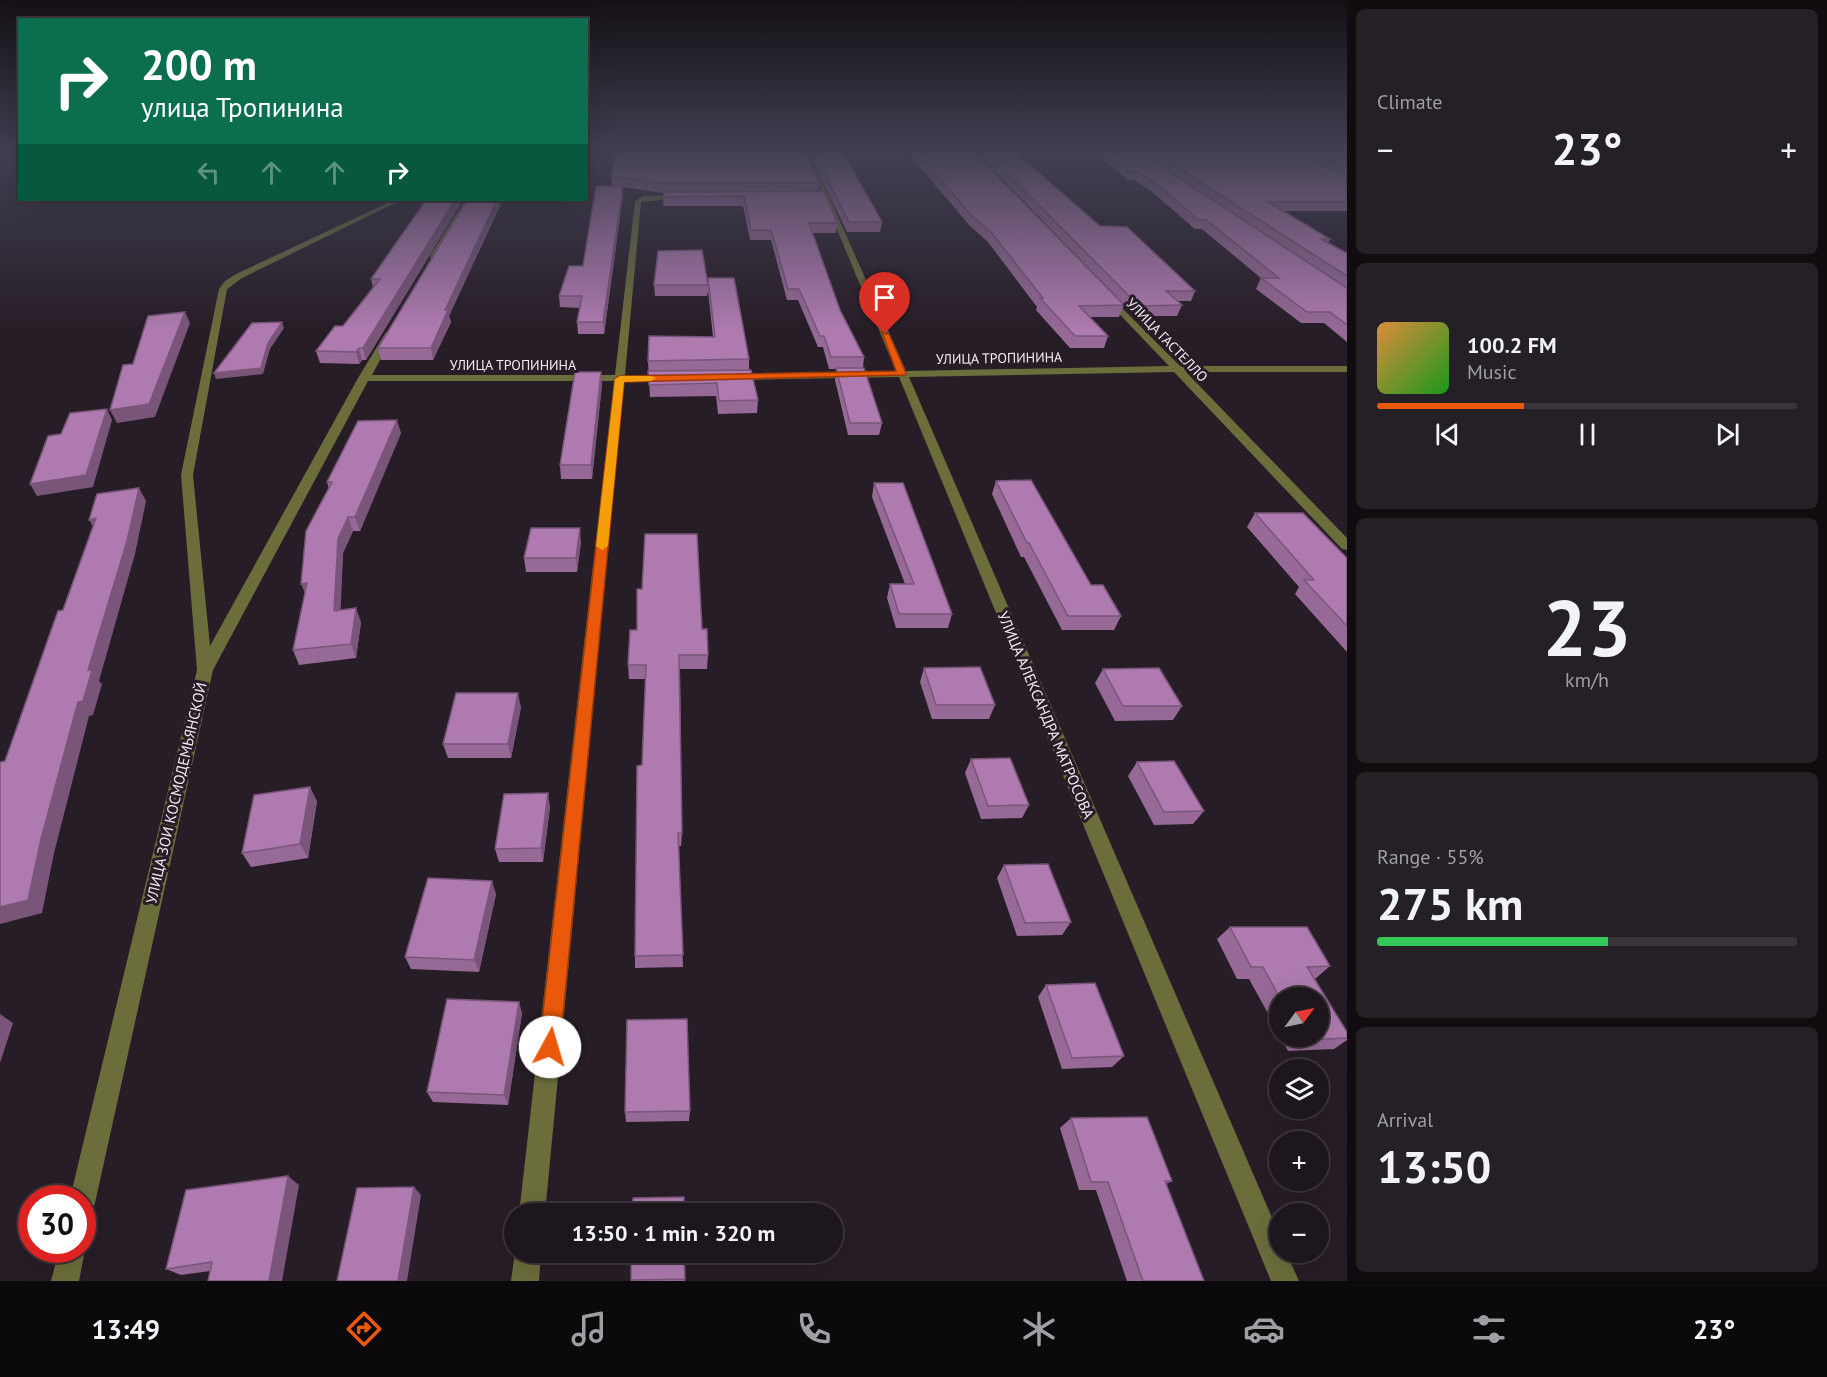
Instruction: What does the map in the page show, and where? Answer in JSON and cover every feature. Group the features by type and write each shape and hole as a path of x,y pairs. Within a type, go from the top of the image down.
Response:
{"street":[{"name":"УЛИЦА ЗОИ КОСМОДЕМЬЯНСКОЙ","path":"86,1185 205,670 187,475 223,289 239,276 375,211"},
{"path":"426,268 461,211"},
{"path":"533,1203 637,211"},
{"name":"УЛИЦА АЛЕКСАНДРА МАТРОСОВА","path":"827,211 902,373 1285,1281"},
{"name":"УЛИЦА ГАСТЕЛЛО","path":"1097,285 1347,546"},
{"path":"205,670 392,328"},
{"name":"УЛИЦА ТРОПИНИНА","path":"725,377 1176,369 1347,369"},
{"name":"УЛИЦА ТРОПИНИНА","path":"363,378 678,378"},
{"path":"65,1281 69,1263"},
{"path":"525,1281 527,1263"}],"building":[{"path":"418,211 448,211 363,348 359,348 356,352 316,351 335,326 343,326 380,279 371,279"},
{"path":"461,211 492,211 445,310 448,310 431,348 378,348"},
{"path":"592,211 619,211 603,322 577,322 582,296 559,296 569,266 583,266"},
{"path":"747,211 832,211 837,223 809,223 840,310 864,357 831,357 824,336 820,336 799,289 788,289 771,230 751,230"},
{"path":"843,211 876,211 882,222 849,222"},
{"path":"968,211 1032,211 1124,305 1079,306 1108,336 1075,336 1040,298 1043,298 990,231"},
{"path":"1044,211 1083,211 1100,226 1127,227 1195,291 1166,291 1182,305 1139,306"},
{"path":"1188,211 1229,211 1347,288 1347,325 1330,312 1307,312 1261,278 1279,278 1206,220 1199,220"},
{"path":"1245,211 1283,211 1330,239 1321,239 1347,253 1347,276"},
{"path":"702,250 708,285 654,285 658,251"},
{"path":"708,278 734,278 749,359 648,361 649,336 715,337"},
{"path":"185,312 149,404 110,410 123,365 133,364 148,316"},
{"path":"282,322 268,343 261,368 214,373 252,323"},
{"path":"836,368 864,368 882,423 850,423"},
{"path":"751,370 758,400 719,401 717,383 649,385 648,371"},
{"path":"575,372 601,372 591,465 560,465"},
{"path":"107,409 86,475 30,484 48,436 61,434 70,413"},
{"path":"397,420 355,517 348,517 338,539 334,611 356,608 351,644 293,650 307,583 301,584 306,531 332,482 327,482 358,421"},
{"path":"1031,480 1091,585 1103,585 1121,616 1068,616 1027,543 996,481"},
{"path":"874,483 903,483 952,614 899,614 890,584 914,584"},
{"path":"139,488 127,541 88,670 92,670 83,701 78,702 41,839 28,900 0,907 0,762 5,761 58,611 63,610 96,518 89,520 97,494"},
{"path":"1255,513 1303,513 1347,558 1347,626 1304,580 1314,580"},
{"path":"531,528 580,528 576,558 524,558"},
{"path":"645,534 697,534 702,629 707,629 708,655 679,655 682,833 678,833 683,955 635,956 637,766 642,765 646,665 628,665 630,630 637,630 637,589 642,589"},
{"path":"980,667 995,705 936,705 924,668"},
{"path":"1159,668 1182,706 1123,706 1103,669"},
{"path":"456,693 518,693 508,744 443,744"},
{"path":"1010,758 1029,805 988,806 971,759"},
{"path":"1174,761 1204,811 1164,812 1137,762"},
{"path":"310,787 300,844 242,853 254,795"},
{"path":"548,793 541,848 495,849 504,794"},
{"path":"1048,864 1071,922 1025,923 1004,865"},
{"path":"428,878 492,881 474,960 405,957"},
{"path":"1230,927 1307,927 1330,966 1307,967 1319,987 1274,987 1263,967 1251,967"},
{"path":"1095,983 1124,1056 1072,1058 1046,985"},
{"path":"447,999 519,1002 504,1095 427,1092"},
{"path":"1329,1003 1347,1032 1347,1038 1329,1039"},
{"path":"687,1019 690,1111 625,1112 627,1020"},
{"path":"1147,1117 1172,1181 1165,1181 1204,1281 1143,1281 1108,1182 1091,1182 1071,1118"},
{"path":"288,1176 269,1281 208,1281 212,1262 166,1269 186,1190"},
{"path":"414,1187 398,1281 337,1281 357,1188"},
{"path":"684,1197 684,1203 633,1203 633,1198"},
{"path":"631,1263 684,1263 685,1279 631,1280"}],"slow traffic":[{"path":"602,546 620,379 651,378"}],"route":[{"path":"550,1047 620,379 902,373 885,334"}]}
